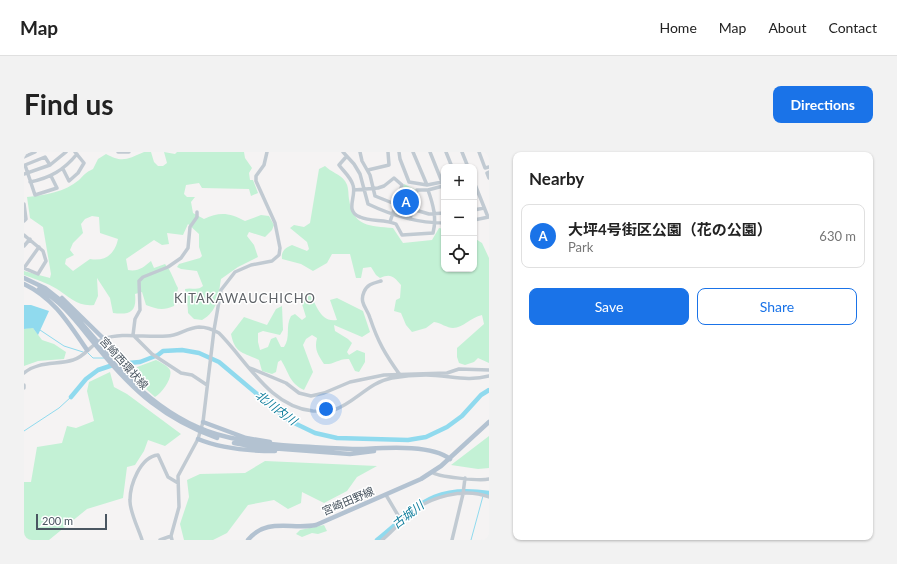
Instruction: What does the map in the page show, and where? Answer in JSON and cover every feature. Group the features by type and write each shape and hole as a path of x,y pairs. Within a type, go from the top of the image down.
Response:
{"main road":[{"name":"宮崎西環状線","path":"24,278 54,295 72,312 93,340"},
{"name":"宮崎西環状線","path":"24,283 42,291 58,302 153,406 204,432 240,444 288,450 350,454 389,448"},
{"path":"24,283 43,294 57,308 87,350"},
{"path":"54,295 70,304 104,339"},
{"path":"203,422 246,438 277,445"},
{"path":"450,459 489,422"},
{"name":"宮崎西環状線","path":"204,432 237,440 277,445 338,449 389,448 431,451 443,454 450,459"},
{"path":"198,439 207,443 253,451 280,452 288,450"},
{"name":"宮崎田野線","path":"249,539 256,532 270,526 304,527 316,525 386,495 432,472 450,459"}],"street":[{"path":"24,157 35,152"},
{"path":"25,174 50,165 66,152"},
{"path":"118,152 129,152"},
{"path":"160,540 171,538 179,507 178,483 180,470 198,439 203,422 214,330 221,290 232,274 251,265 272,261 279,257 280,248 276,229 256,181 256,176 264,166 267,152"},
{"path":"343,152 354,164 360,174 368,204 410,219 441,223"},
{"path":"360,152 362,161 368,170 376,197 396,204"},
{"path":"368,170 389,165 388,152"},
{"path":"399,152 400,159 409,182 427,185 442,182 430,152"},
{"path":"413,152 427,185"},
{"path":"446,152 451,164"},
{"path":"462,152 467,164"},
{"path":"479,152 485,168 489,167"},
{"path":"30,182 51,176 63,169 76,153 84,163 78,173 69,181 63,169"},
{"path":"50,165 45,157 25,166 25,174 35,195 57,188 51,176"},
{"path":"346,157 339,165 349,175 354,190 351,209 353,213 361,218 397,224 404,235 431,234 434,232 434,207 428,190"},
{"path":"489,172 487,173 489,178"},
{"path":"354,190 373,189 384,186 395,178 402,185 390,222"},
{"path":"410,219 417,190 428,190 441,187"},
{"path":"477,190 488,217 477,219"},
{"path":"24,204 26,219 24,221"},
{"path":"477,209 484,208"},
{"path":"412,209 434,214 441,213"},
{"path":"133,335 136,319 140,310 139,281 143,277 168,267 181,258 188,248 190,227 197,217 198,212"},
{"path":"24,235 43,250 46,261 38,274 24,268 39,247"},
{"path":"24,246 30,240"},
{"path":"381,281 368,285 362,299 363,306 370,316 372,326 384,354 400,375"},
{"path":"24,373 45,363 59,364 76,360 87,350 104,339 133,335 167,336 190,328 210,328 225,340 268,389 292,406 323,411 334,410 380,381 392,378 426,375 471,380 489,376"},
{"path":"133,335 152,354 181,373 192,375 207,385"},
{"path":"249,368 256,369 272,378 286,383 299,393 311,396 324,393 350,382 384,375 447,373 459,369 489,370"},
{"path":"142,540 130,500 139,470 147,460 158,455 168,477 178,483"},
{"path":"432,472 439,476 489,480"},
{"path":"452,540 463,494 464,478"},
{"path":"382,540 410,514 443,496 474,493 489,497"},
{"path":"386,495 402,522"},
{"path":"245,540 249,539"}],"green space":[{"path":"144,152 151,152 154,162 158,166 163,166 167,163 164,152 175,154 177,152 244,152 245,158 252,168 249,173 250,180 253,180 258,193 251,196 249,189 202,188 199,183 186,185 184,194 187,197 195,197 191,202 193,213 204,219 210,216 225,214 235,216 245,221 261,215 269,216 274,225 272,230 265,237 249,232 247,236 254,245 258,257 238,267 221,279 218,298 214,308 202,320 194,319 188,313 185,289 199,288 203,286 197,271 177,267 179,264 200,258 202,256 199,247 199,234 188,224 183,235 167,233 169,244 162,245 154,240 126,259 128,270 138,270 151,261 154,268 165,264 178,288 174,306 170,308 160,309 146,305 142,292 135,294 135,305 131,311 128,313 113,313 110,298 97,278 98,296 94,305 88,305 78,303 57,289 24,275 24,271 50,278 51,274 43,227 30,218 27,197 48,194 68,187 93,169 98,159 106,154 112,157 125,159","holes":["92,216 99,217 100,233 118,239 117,244 112,253 105,258 95,260 90,259 73,271 65,264 66,259 74,255 70,250 73,243 83,233 81,224 85,219"]},
{"path":"325,166 345,181 348,187 351,208 354,215 359,220 377,227 393,228 403,243 432,240 439,228 441,228 441,272 477,272 477,240 482,243 489,258 489,363 478,358 474,362 465,365 459,363 457,357 457,348 484,324 482,315 457,328 451,328 434,322 426,328 412,332 406,325 401,313 394,311 396,300 400,298 401,285 392,277 387,276 380,278 371,267 363,268 361,278 356,278 350,254 332,254 327,263 313,271 301,264 282,259 284,250 292,245 307,251 309,249 307,242 290,228 294,225 304,227 310,223 319,169"},
{"path":"404,184 416,190 408,217 395,214"},
{"path":"308,292 322,315 331,320 337,320 330,300 337,298 363,311 370,332 362,337 334,325 335,331 352,343 347,352 349,355 357,350 365,353 365,362 359,372 355,371 349,359 331,364 324,364 317,352 317,338 312,335 306,339 303,345 313,372 304,390 299,388 290,378 281,360 278,362 276,372 272,374 262,371 259,360 240,352 237,349 231,334 244,317 267,325 276,309 282,306 283,330 280,335 263,331 258,333 258,342 260,350 268,347 271,339 276,337 281,347 284,347 291,316 295,314 302,320 306,317 302,304 303,295"},
{"path":"33,328 42,340 54,344 66,352 64,359 38,361 24,366 24,329"},
{"path":"156,360 168,367 171,373 166,385 155,397 136,380 137,367"},
{"path":"110,372 114,387 127,394 181,434 165,446 148,440 144,451 135,465 127,467 123,498 87,509 49,540 24,540 24,482 31,482 37,447 62,443 67,426 76,428 94,421 87,391 89,382"},
{"path":"489,436 489,468 478,469 451,465"},
{"path":"265,461 377,466 357,477 347,491 324,503 302,492 301,503 288,509 274,500 248,505 227,533 213,540 184,540 180,524 189,497 187,480 200,474 245,473"},
{"path":"324,525 327,531 318,534 312,533 302,537 296,534 300,530"}],"water":[{"path":"24,305 31,305 49,311 38,335 33,328 24,329"}],"waterway":[{"path":"40,330 64,346 83,352"},
{"name":"北川内川","path":"71,397 86,379 98,370 116,364 140,362 158,355 163,351 182,350 199,353 219,362 288,420 315,433 337,438 408,440 426,437 447,427 462,416 481,395 489,390"},
{"path":"88,353 93,358 104,358"},
{"path":"24,431 59,408 71,397"},
{"name":"古城川","path":"377,540 415,508 439,495 469,491 489,493"},
{"path":"471,540 483,496"}],"place":[{"name":"大坪4号街区公園（花の公園）","path":"406,202"}],"district":[{"name":"KITAKAWAUCHICHO","path":"245,298"}]}
